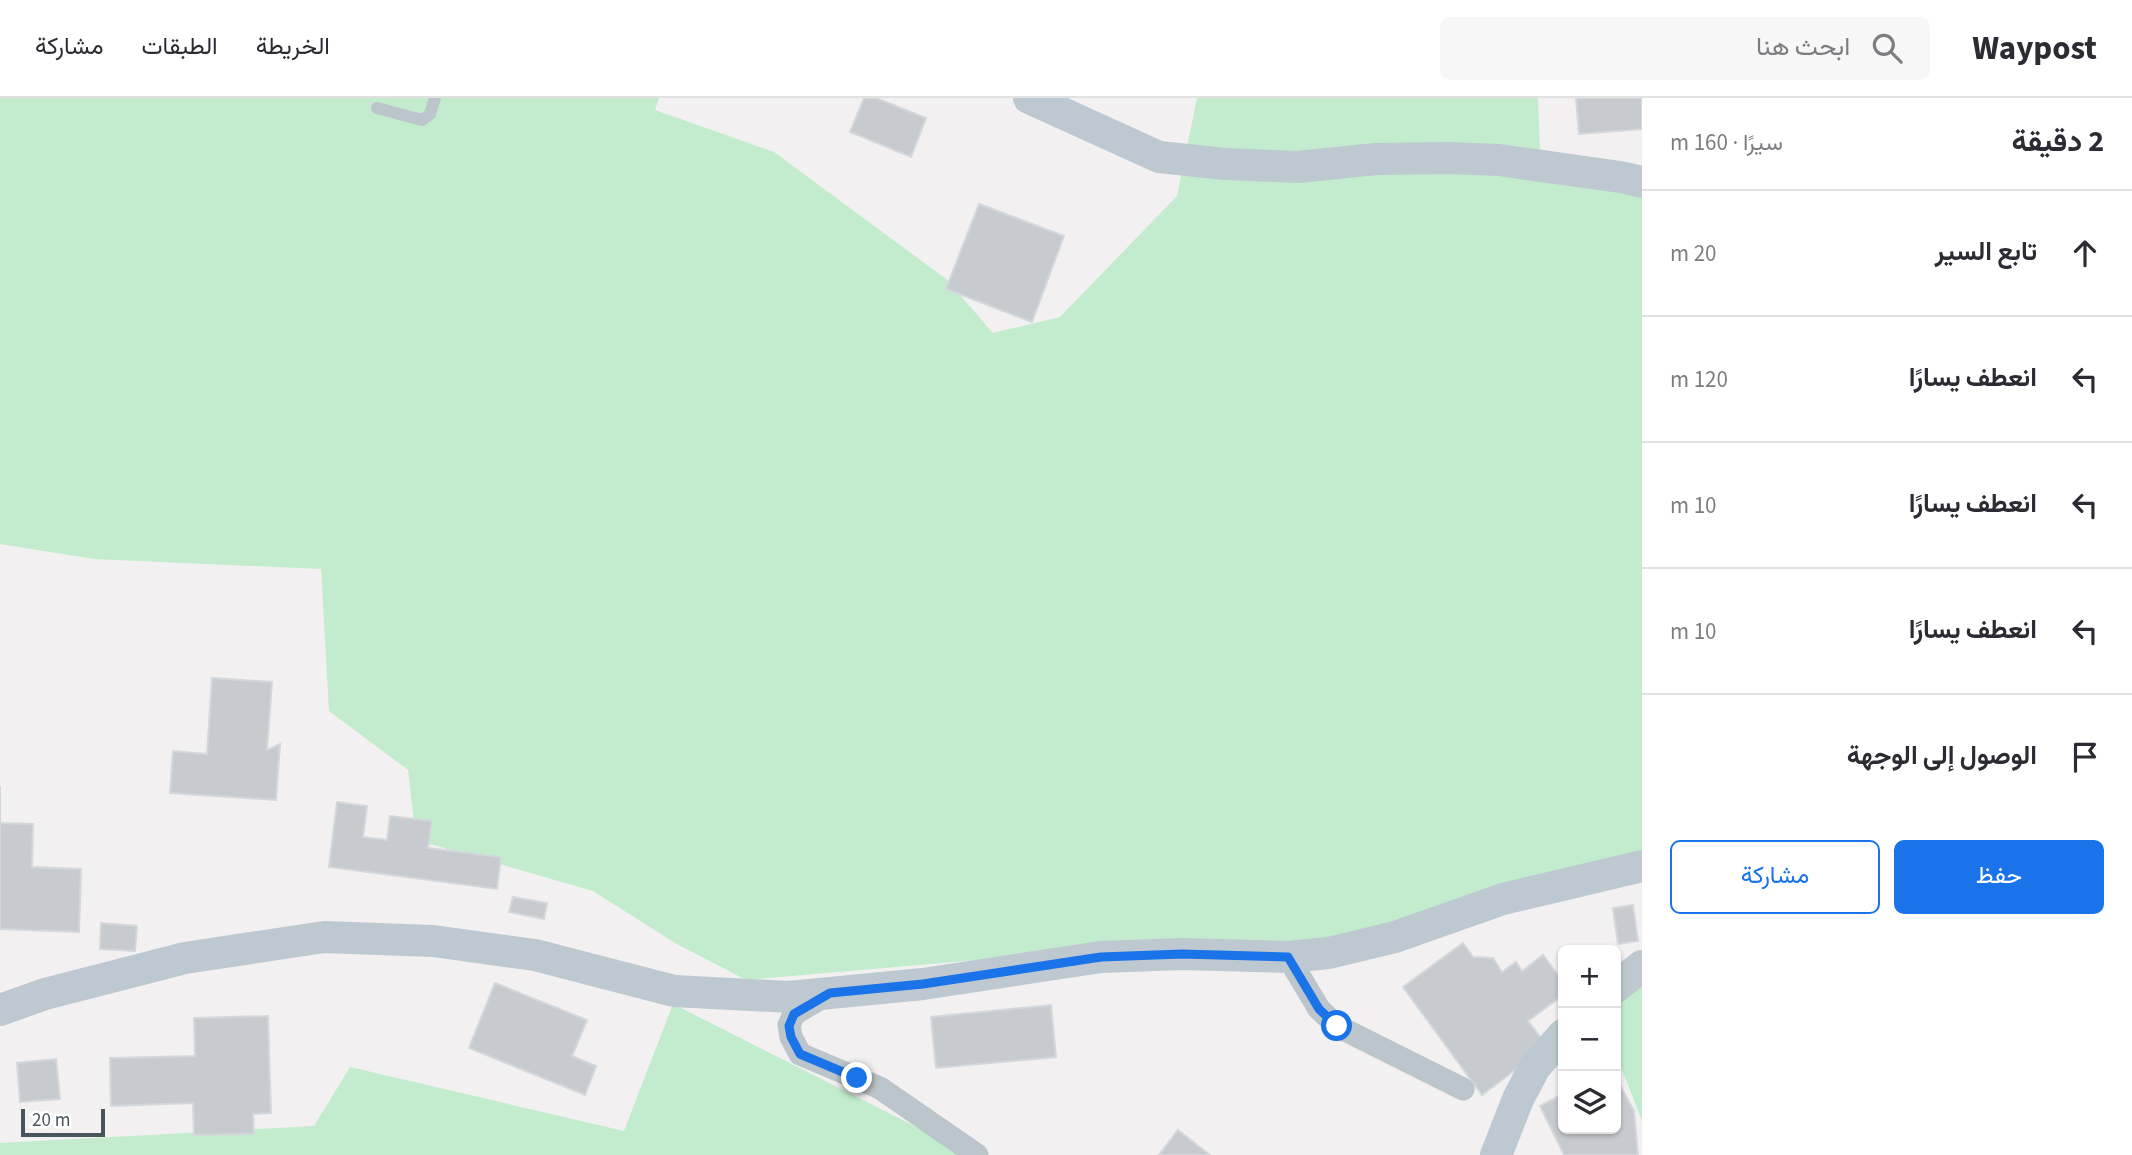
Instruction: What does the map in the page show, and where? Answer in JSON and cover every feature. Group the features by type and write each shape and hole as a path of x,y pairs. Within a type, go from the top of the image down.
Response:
{"street":[{"path":"1029,98 1159,156 1226,164 1298,167 1376,159 1486,160 1642,182"},
{"path":"0,1010 45,994 185,958 324,937 433,941 535,955 674,992 789,997 923,984 1101,957 1182,954 1288,957 1329,953 1395,937 1503,899 1642,866"},
{"path":"1288,957 1319,1009 1337,1026 1463,1089"},
{"path":"1621,983 1642,966"},
{"path":"830,993 794,1014 789,1026 791,1037 800,1054 880,1088 977,1155"},
{"path":"1496,1155 1518,1099 1535,1067 1558,1041"}],"lane":[{"path":"377,108 422,120 430,114 435,98"}],"green space":[{"path":"0,98 659,98 655,110 774,152 946,279 993,333 1060,317 1177,196 1197,98 1538,98 1540,154 1642,169 1642,858 1335,943 1025,956 746,980 675,943 593,891 416,840 408,770 329,711 321,569 94,559 0,544"},
{"path":"1642,973 1642,1121 1621,1067 1621,991"},
{"path":"673,1004 972,1155 0,1155 0,1143 314,1126 350,1067 624,1131"}],"building":[{"path":"864,98 876,98 926,118 911,157 850,132"},
{"path":"1576,98 1642,98 1642,129 1579,134"},
{"path":"979,204 1064,236 1032,322 946,289"},
{"path":"212,678 272,682 267,750 280,744 276,800 170,793 173,751 207,754"},
{"path":"337,802 367,806 363,837 387,840 390,816 432,821 428,848 501,857 497,889 329,867"},
{"path":"0,823 33,824 32,867 81,869 79,932 0,929"},
{"path":"513,897 547,903 544,919 509,912"},
{"path":"1633,905 1638,941 1618,944 1613,908"},
{"path":"101,923 137,926 135,951 100,949"},
{"path":"1463,943 1473,957 1493,958 1502,972 1516,962 1522,971 1543,955 1558,975 1558,999 1528,1021 1547,1046 1482,1095 1403,987"},
{"path":"495,983 587,1020 572,1056 596,1066 585,1095 469,1048"},
{"path":"1051,1005 1056,1057 936,1068 931,1017"},
{"path":"268,1016 271,1113 253,1114 254,1134 194,1135 193,1103 111,1106 110,1058 195,1056 194,1018"},
{"path":"56,1059 60,1099 20,1102 17,1063"},
{"path":"1621,1087 1634,1111 1638,1155 1564,1155 1540,1106 1558,1097 1558,1134 1621,1134"},
{"path":"1178,1130 1210,1155 1159,1155"}],"route":[{"path":"857,1078 800,1054 791,1037 789,1026 794,1014 830,993 923,984 1101,957 1182,954 1288,957 1319,1009 1337,1026"}]}
